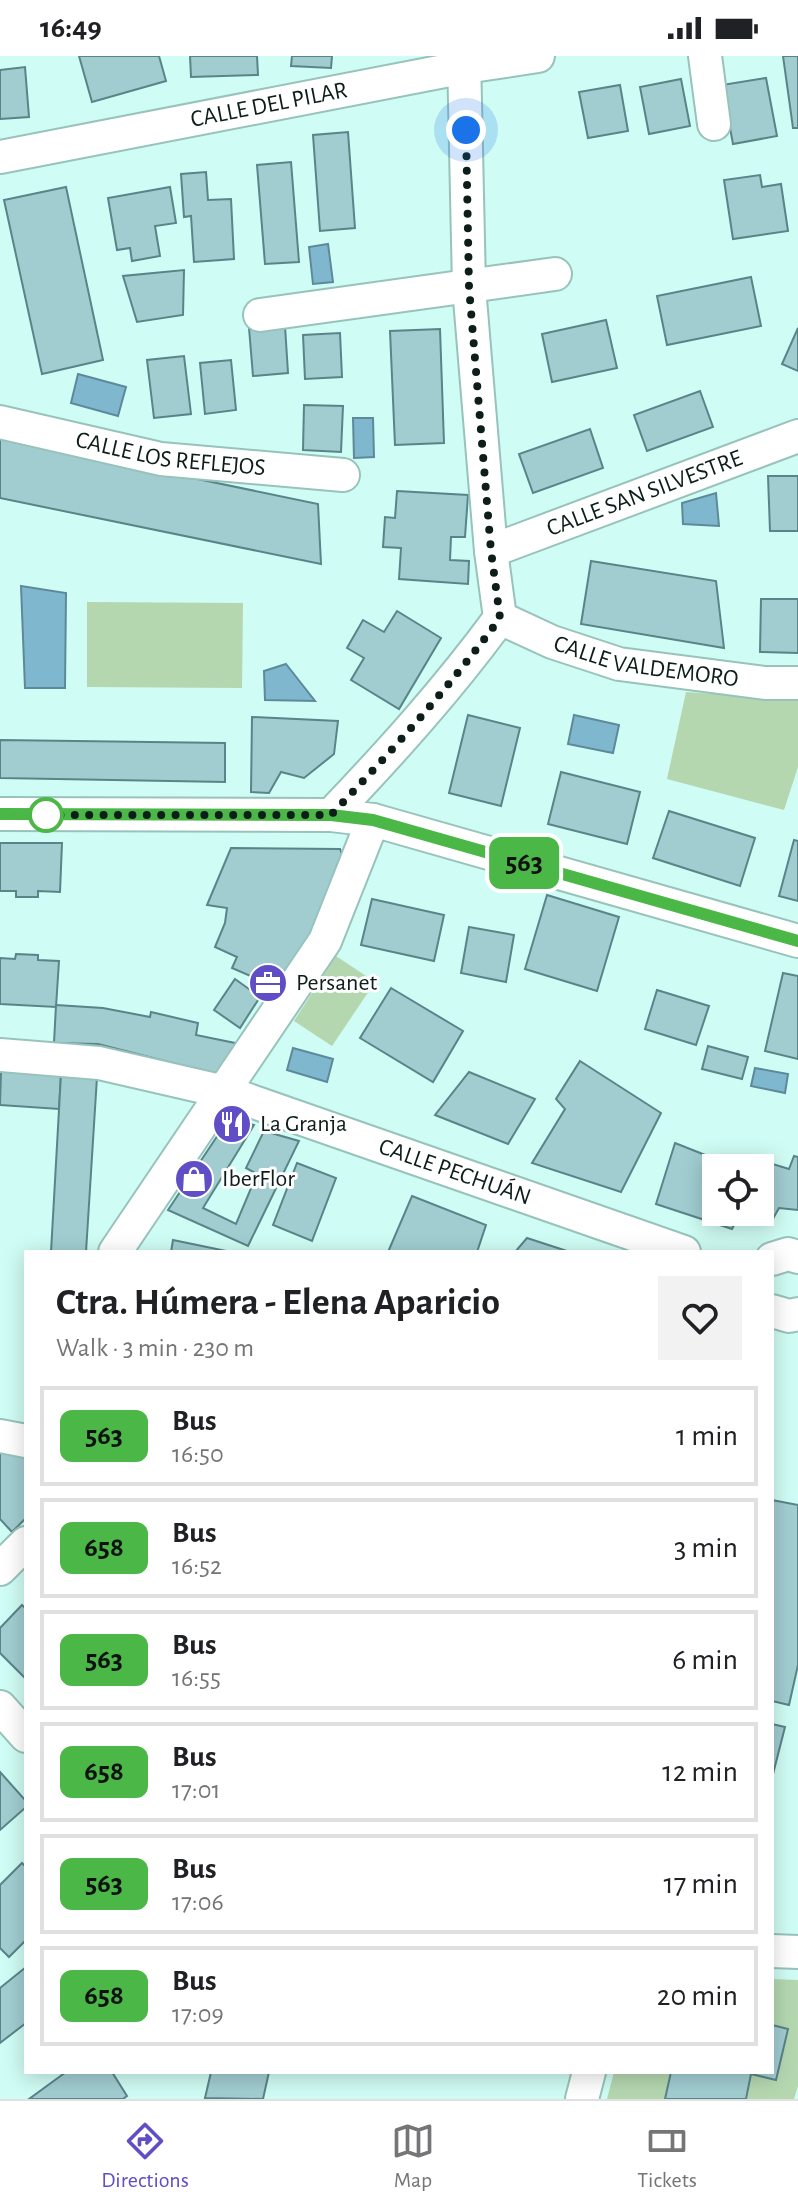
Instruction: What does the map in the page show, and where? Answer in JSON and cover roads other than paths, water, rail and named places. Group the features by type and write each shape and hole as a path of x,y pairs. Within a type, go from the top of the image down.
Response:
{"street":[{"name":"CALLE DEL PILAR","path":"0,157 465,62 538,56"},
{"path":"705,56 714,124"},
{"path":"331,815 406,737 500,618 491,551 469,287 465,62"},
{"path":"260,315 555,274"},
{"name":"CALLE LOS REFLEJOS","path":"0,422 161,459 343,475"},
{"name":"CALLE SAN SILVESTRE","path":"491,551 798,436"},
{"name":"CALLE VALDEMORO","path":"500,618 552,642 619,664 765,683 798,683"},
{"path":"0,814 331,815 373,820 798,941"},
{"path":"116,1250 325,941 373,820"},
{"name":"CALLE PECHUÁN","path":"0,1055 99,1063 225,1092 678,1250"},
{"path":"774,1258 788,1254 798,1257"},
{"path":"0,1436 24,1441"},
{"path":"0,1569 24,1545"},
{"path":"0,1707 24,1734"},
{"path":"774,1951 798,1952"},
{"path":"582,2099 588,2074"}],"water":[{"path":"328,244 333,282 313,284 309,247"},
{"path":"78,374 126,387 118,416 71,403"},
{"path":"353,418 373,418 374,457 354,458"},
{"path":"716,493 719,526 683,524 682,503"},
{"path":"21,586 66,593 65,688 25,688"},
{"path":"286,664 315,701 265,700 264,671"},
{"path":"574,715 619,725 613,753 568,744"},
{"path":"293,1048 333,1059 327,1082 287,1070"},
{"path":"755,1068 788,1074 785,1093 751,1086"}],"place":[{"name":"Persanet","path":"268,983"},
{"name":"La Granja","path":"232,1124"},
{"name":"IberFlor","path":"194,1179"}]}
